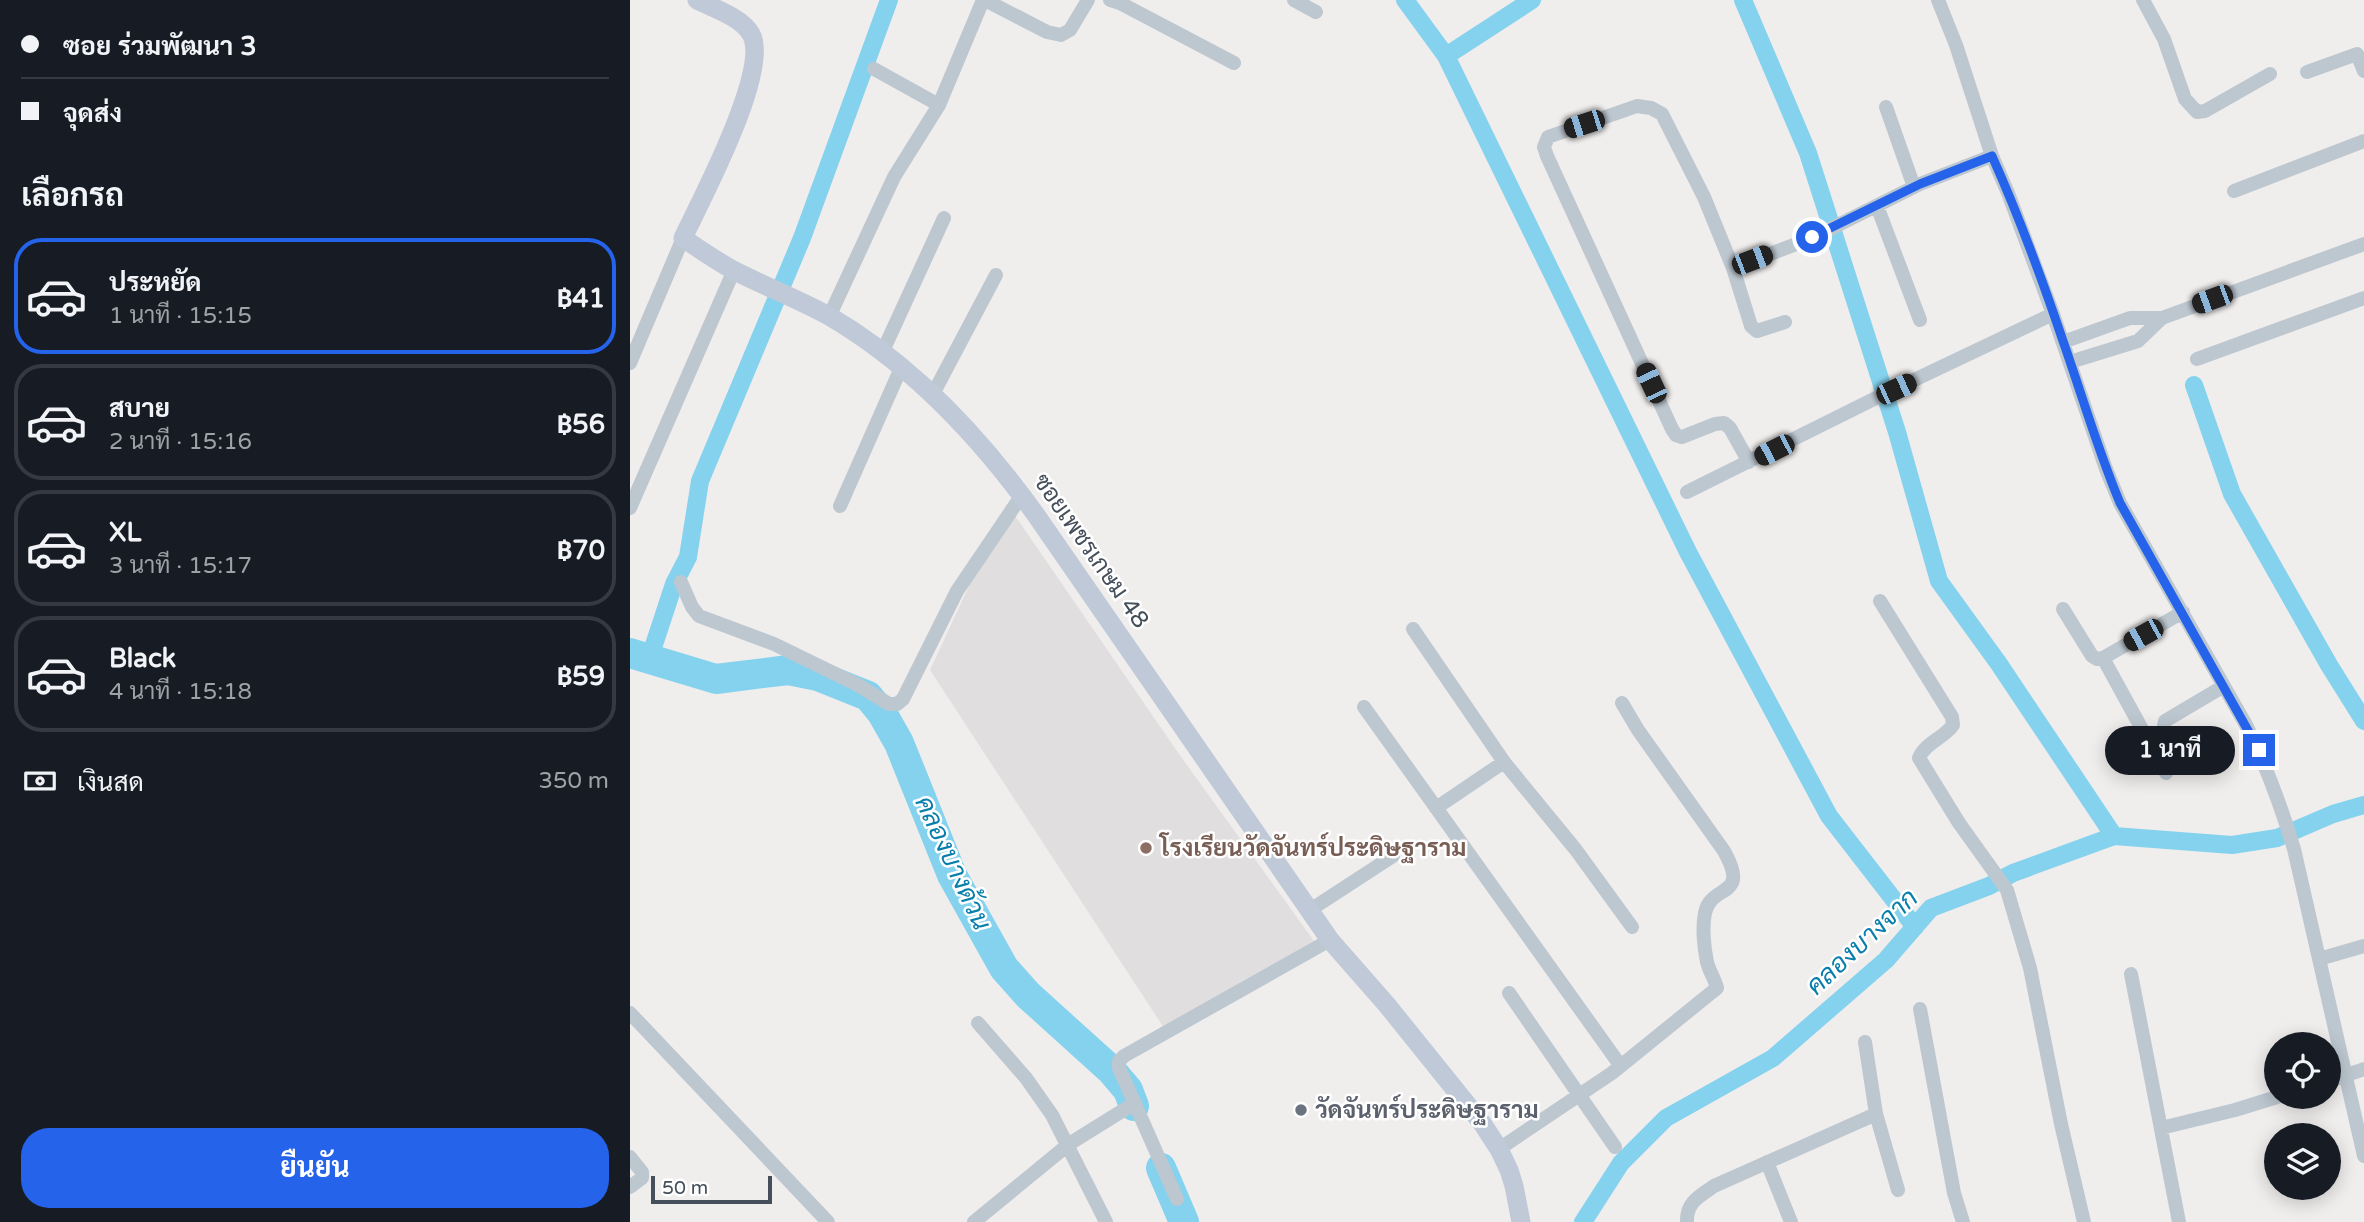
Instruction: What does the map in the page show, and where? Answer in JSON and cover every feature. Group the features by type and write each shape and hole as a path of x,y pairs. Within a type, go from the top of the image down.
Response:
{"street":[{"path":"630,363 741,112 756,57 750,31 734,19 697,0"},
{"path":"829,317 894,177 939,105 984,0 1047,32 1061,34 1070,30 1088,0"},
{"path":"1110,0 1234,63"},
{"path":"1294,0 1316,12"},
{"path":"1938,0 1956,45 1992,156 2053,314 2120,503 2259,750 2281,807 2294,849 2363,1148"},
{"path":"2143,0 2164,39 2185,99 2197,112 2204,111 2270,74"},
{"path":"2308,72 2357,54 2364,71"},
{"path":"874,69 939,105"},
{"path":"1749,462 1724,423 1682,437 1676,435 1672,429 1547,156 1544,146 1548,137 1637,106 1651,108 1662,114 1704,197 1751,326 1758,331 1785,322"},
{"path":"1886,107 1914,187"},
{"path":"2235,191 2364,141"},
{"path":"1732,268 1824,232 1914,187 1992,156"},
{"path":"1877,206 1920,320"},
{"path":"882,353 944,218"},
{"name":"ซอยเพชรเกษม 48","path":"683,238 734,270 829,317 882,353 954,413 1022,495 1330,940 1482,1123 1499,1149 1514,1185 1521,1222"},
{"path":"2063,342 2130,318 2162,318 2364,244"},
{"path":"630,508 734,270"},
{"path":"933,394 996,275"},
{"path":"2197,359 2364,298"},
{"path":"1687,492 2053,314"},
{"path":"2070,362 2138,341 2162,318"},
{"path":"840,506 901,368"},
{"path":"681,582 699,616 775,644 889,704 897,704 903,699 957,591 1022,495"},
{"path":"1880,601 1952,717 1953,725 1949,731 1922,752 1919,758 2007,890 2031,968 2061,1124 2084,1222"},
{"path":"2063,609 2092,656 2097,659 2183,612"},
{"path":"1413,629 1504,762 1576,850 1632,927"},
{"path":"2103,658 2172,770 2163,731 2165,722 2224,686"},
{"path":"1499,1149 1612,1073 1717,988 1707,964 1704,917 1709,903 1724,892 1734,878 1734,868 1622,703"},
{"path":"1364,707 1620,1065"},
{"path":"1436,808 1504,762"},
{"path":"1310,910 1393,856"},
{"path":"1177,1199 1131,1105 1119,1061 1330,940"},
{"path":"2319,959 2364,946"},
{"path":"2131,974 2179,1222"},
{"path":"1509,993 1615,1147"},
{"path":"1920,1009 1954,1192 1963,1222"},
{"path":"630,1013 828,1222"},
{"path":"978,1023 1026,1078 1052,1115 1069,1144 1106,1222"},
{"path":"1865,1042 1876,1114 1898,1190"},
{"path":"2341,1077 2364,1069"},
{"path":"2161,1128 2264,1101"},
{"path":"974,1222 1069,1144 1131,1105"},
{"path":"1688,1222 1688,1208 1695,1199 1714,1185 1876,1114"},
{"path":"630,1157 642,1172 642,1178 630,1187"},
{"path":"1767,1162 1791,1222"}],"shaded area":[{"name":"โรงเรียนวัดจันทร์ประดิษฐาราม","path":"1007,504 1179,754 1314,941 1164,1028 930,670"}],"waterway":[{"path":"649,660 674,584 688,557 700,481 802,238 889,0"},
{"path":"1405,0 1446,56 1688,552 1829,816 1915,927"},
{"path":"1446,56 1532,0"},
{"path":"1743,0 1808,153 1897,432 1939,581 1999,664 2114,836"},
{"path":"2194,385 2232,494 2329,665 2364,721"},
{"name":"คลองบางด้วน","path":"630,653 716,679 788,670 818,676 868,696 882,713 899,743 952,875 1004,968 1028,995 1111,1070 1128,1090 1134,1106"},
{"name":"คลองบางจาก","path":"1583,1222 1621,1163 1666,1118 1773,1058 1886,960 1931,908 1989,886 2013,873 2114,836 2232,845 2277,838 2333,814 2364,805"},
{"name":"คลองบางด้วน","path":"1161,1168 1184,1222"}],"place":[{"name":"โรงเรียนวัดจันทร์ประดิษฐาราม","path":"1146,848"},
{"name":"วัดจันทร์ประดิษฐาราม","path":"1301,1110"}],"route":[{"path":"1812,237 1920,184 1992,156 2035,265 2120,503 2259,750"}]}
